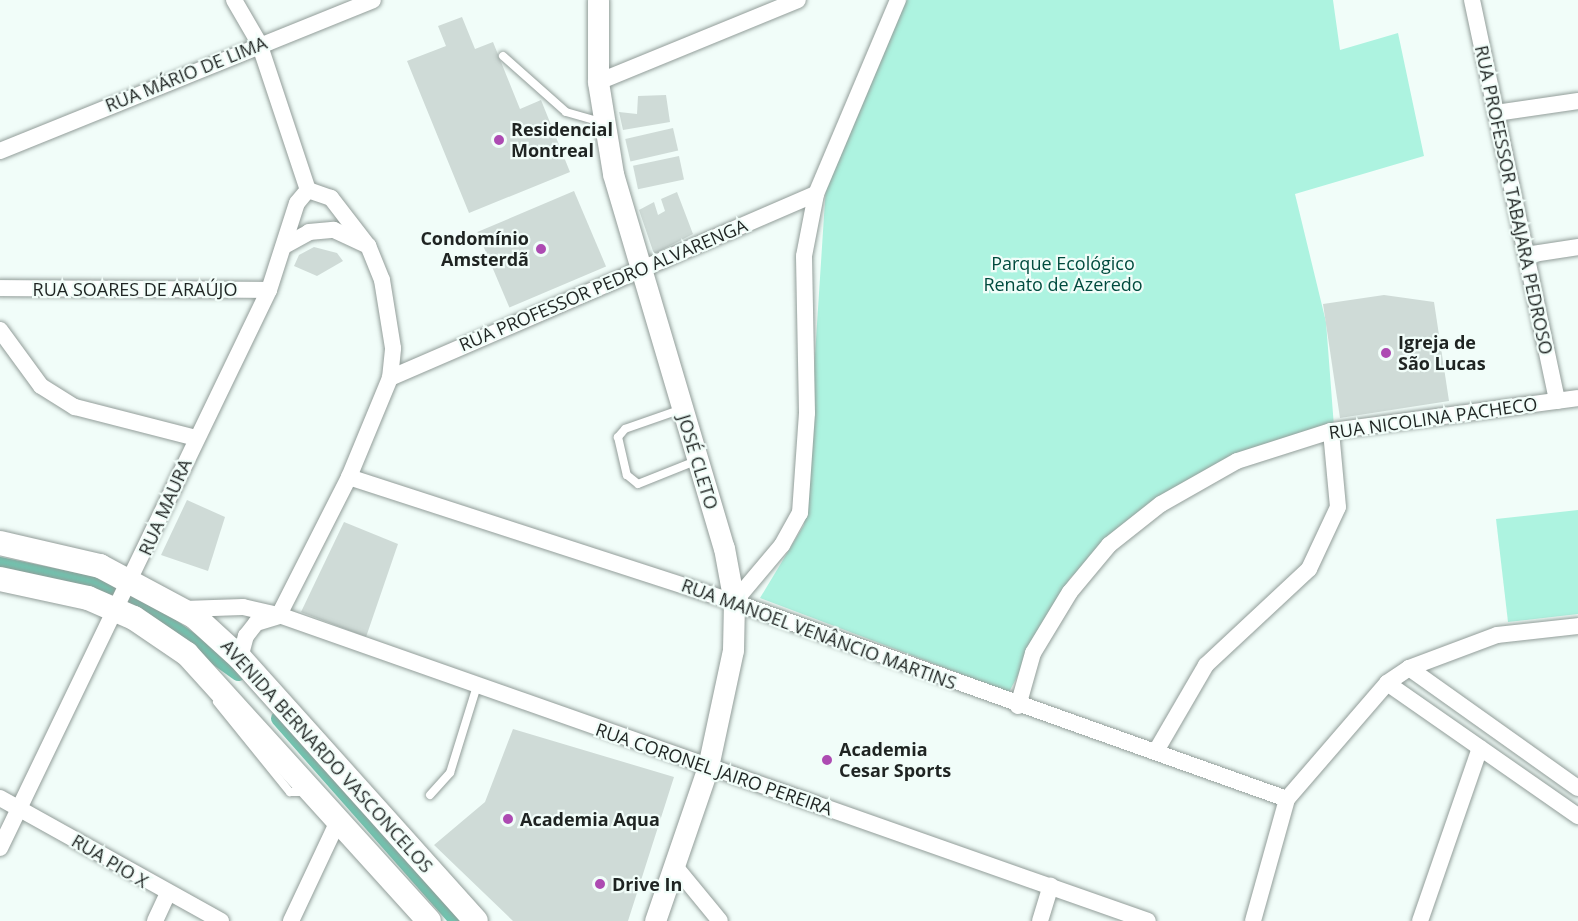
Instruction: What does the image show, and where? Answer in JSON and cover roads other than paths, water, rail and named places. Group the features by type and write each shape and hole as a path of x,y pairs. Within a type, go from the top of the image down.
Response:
{"main road":[{"name":"AVENIDA BERNARDO VASCONCELOS","path":"0,543 60,553 132,579 184,609 240,658 476,921"},
{"name":"AVENIDA BERNARDO VASCONCELOS","path":"0,579 78,595 117,609 174,644 221,686 258,741 314,790 429,921"}],"street":[{"path":"234,0 259,43 309,189 331,198 348,213 368,246 391,319 390,378 349,477 279,615 256,623 246,636 240,658"},
{"name":"RUA MÁRIO DE LIMA","path":"0,151 259,43 373,0"},
{"name":"JOSÉ CLETO","path":"598,0 598,82 612,174 698,460 734,602 733,651 708,767 655,921"},
{"path":"598,82 798,0"},
{"path":"734,602 782,545 800,513 807,413 804,256 816,194 898,0"},
{"name":"RUA PROFESSOR TABAJARA PEDROSO","path":"1472,0 1557,400"},
{"path":"1496,113 1578,101"},
{"name":"RUA MAURA","path":"0,848 132,579 196,438 269,290 286,245 297,203 309,189"},
{"name":"RUA PROFESSOR PEDRO ALVARENGA","path":"390,378 816,194"},
{"path":"286,245 309,232 334,230 368,246"},
{"path":"1526,255 1578,247"},
{"name":"RUA SOARES DE ARAÚJO","path":"0,288 269,290"},
{"path":"0,330 41,386 75,407 196,438"},
{"name":"RUA NICOLINA PACHECO","path":"1018,706 1033,653 1070,592 1109,546 1161,504 1237,461 1331,431 1578,398"},
{"path":"1156,751 1206,665 1309,569 1338,507 1331,431"},
{"name":"RUA MANOEL VENÂNCIO MARTINS","path":"349,477 734,602 1018,706 1156,751 1287,799"},
{"name":"RUA CORONEL JAIRO PEREIRA","path":"184,609 243,607 279,615 1148,921"},
{"path":"1253,921 1287,799 1387,683 1409,668 1497,635 1578,626"},
{"path":"1409,668 1578,788"},
{"path":"1387,683 1578,816"},
{"path":"1420,921 1480,748"},
{"name":"RUA PIO X","path":"0,798 19,806 167,895 221,921"},
{"path":"291,921 339,819"},
{"path":"674,865 720,921"},
{"path":"1040,921 1051,886"},
{"path":"155,921 167,895"}],"lane":[{"path":"503,56 566,112 605,123"},
{"path":"682,409 625,429 618,437 627,475 638,484 698,460"},
{"path":"430,795 450,772 477,686"}],"waterway":[{"path":"0,564 105,586 145,607 238,673"},
{"path":"278,718 457,921"}],"place":[{"name":"Residencial Montreal","path":"499,140"},
{"name":"Condomínio Amsterdã","path":"541,249"},
{"name":"Igreja de São Lucas","path":"1386,353"},
{"name":"Academia Cesar Sports","path":"827,760"},
{"name":"Academia Aqua","path":"508,819"},
{"name":"Drive In","path":"600,884"}],"park label":[{"name":"Parque Ecológico Renato de Azeredo","path":"1063,274"}]}
